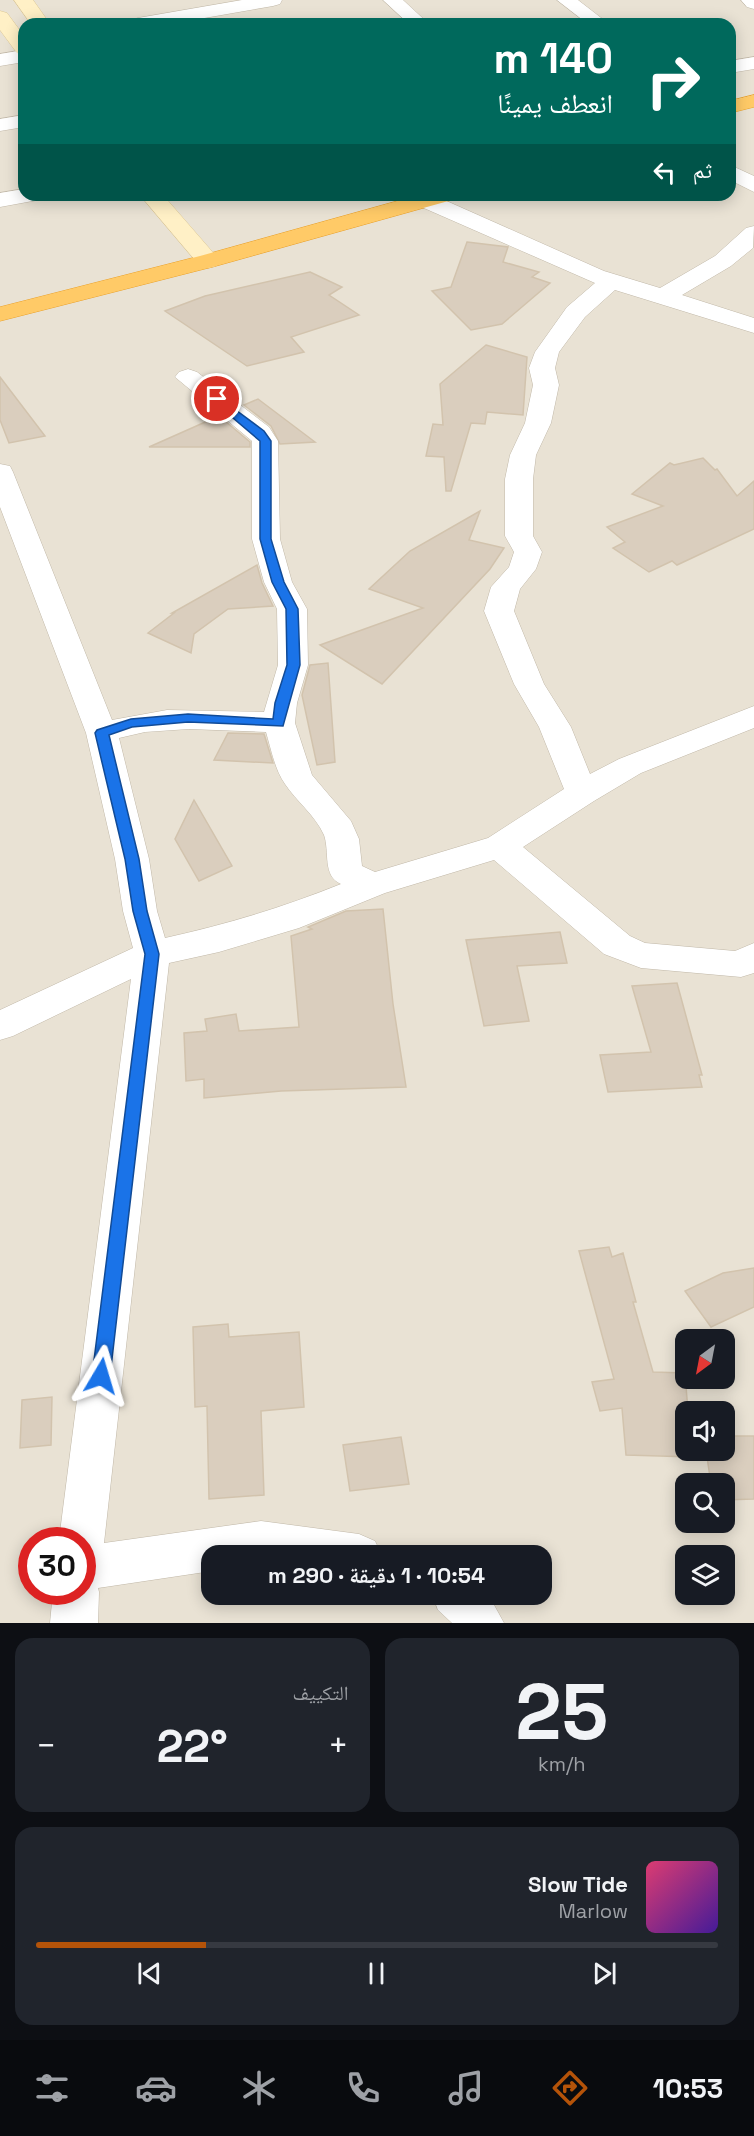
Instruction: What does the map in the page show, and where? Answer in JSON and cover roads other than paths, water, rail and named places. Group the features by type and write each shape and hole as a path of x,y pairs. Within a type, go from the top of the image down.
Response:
{"highway":[{"path":"736,104 754,100"},
{"path":"736,120 754,115"},
{"path":"0,314 374,201"},
{"path":"0,297 202,254 422,201"}],"street":[{"path":"23,0 36,18"},
{"path":"176,18 273,0"},
{"path":"392,0 413,18"},
{"path":"566,0 592,18"},
{"path":"750,0 754,3"},
{"path":"0,17 18,41"},
{"path":"0,60 18,57"},
{"path":"736,65 754,63"},
{"path":"0,125 18,122"},
{"path":"736,174 754,185"},
{"path":"0,200 18,197"},
{"path":"156,201 202,254"},
{"path":"440,201 534,250 611,281 754,328 754,348"},
{"path":"661,297 734,255 754,233"},
{"path":"582,793 555,727 529,684 499,611 506,587 522,569 528,552 519,536 519,479 523,455 538,423 546,385 542,368 547,352 576,312 611,281"},
{"path":"188,377 260,434 265,441 266,539 278,582 292,609 293,665 281,703 279,723 297,778 334,821 342,839 346,873 373,885"},
{"path":"0,472 102,733 132,859 140,911 152,954 84,1527"},
{"path":"0,1026 152,954 219,939 288,919 373,885 500,846 582,793 630,766 754,716"},
{"path":"102,733 131,723 188,718 279,723"},
{"path":"500,846 617,945 641,955 741,964 754,956"},
{"path":"240,1545 261,1542 282,1545"},
{"path":"96,1566 201,1551"},
{"path":"74,1623 75,1605"},
{"path":"467,1605 480,1623"}]}
